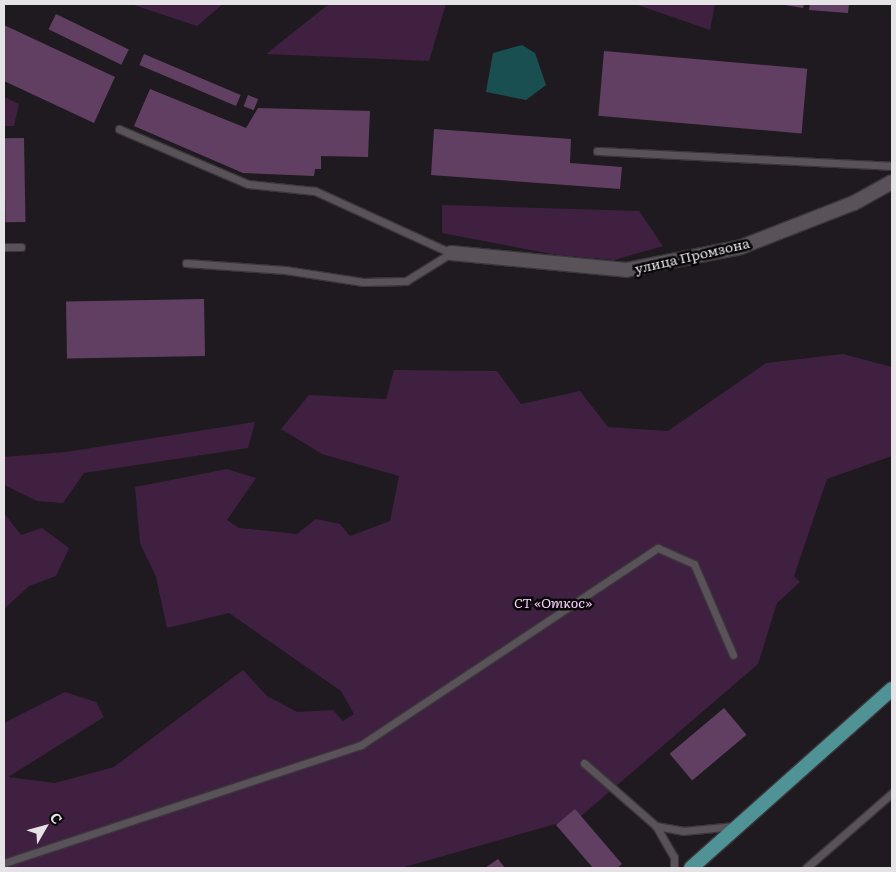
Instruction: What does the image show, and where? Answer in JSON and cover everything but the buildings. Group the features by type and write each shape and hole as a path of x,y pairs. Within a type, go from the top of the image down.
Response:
{"main road":[{"path":"691,868 892,689"}],"street":[{"name":"улица Промзона","path":"451,254 626,270 740,247 854,203 892,182"}],"lane":[{"path":"119,128 248,184 315,191 451,254"},
{"path":"597,151 892,166"},
{"path":"4,247 22,247"},
{"path":"186,263 285,270 363,282 406,281 451,254"},
{"path":"4,863 361,745 658,548 694,564 733,655"},
{"path":"584,763 656,826 674,857 674,868"},
{"path":"806,868 892,793"},
{"path":"656,826 683,831 739,825"}],"green space":[{"path":"131,4 223,4 197,26"},
{"path":"329,4 446,4 429,61 266,54"},
{"path":"635,4 715,4 710,30"},
{"path":"4,97 19,104 14,126 4,126"},
{"path":"442,205 639,211 663,246 614,260 557,255 442,233"},
{"name":"СТ «Откос»","path":"843,354 892,367 892,456 827,479 794,576 800,582 777,603 758,664 580,817 401,868 4,868 4,723 65,692 96,702 104,717 8,777 55,783 114,767 243,670 267,696 297,712 333,710 343,721 354,714 341,691 229,613 167,628 156,577 140,543 135,487 227,469 256,478 227,520 239,528 297,534 316,519 340,524 350,536 390,521 399,476 322,454 281,429 309,395 386,399 394,370 497,371 521,404 580,391 608,427 668,431 766,363"},
{"path":"255,422 248,448 84,473 63,503 37,501 4,485 4,457 66,452"},
{"path":"4,513 21,535 42,528 69,548 56,576 29,586 4,609"}],"water":[{"path":"522,45 535,53 546,85 526,100 486,92 493,53"}]}
